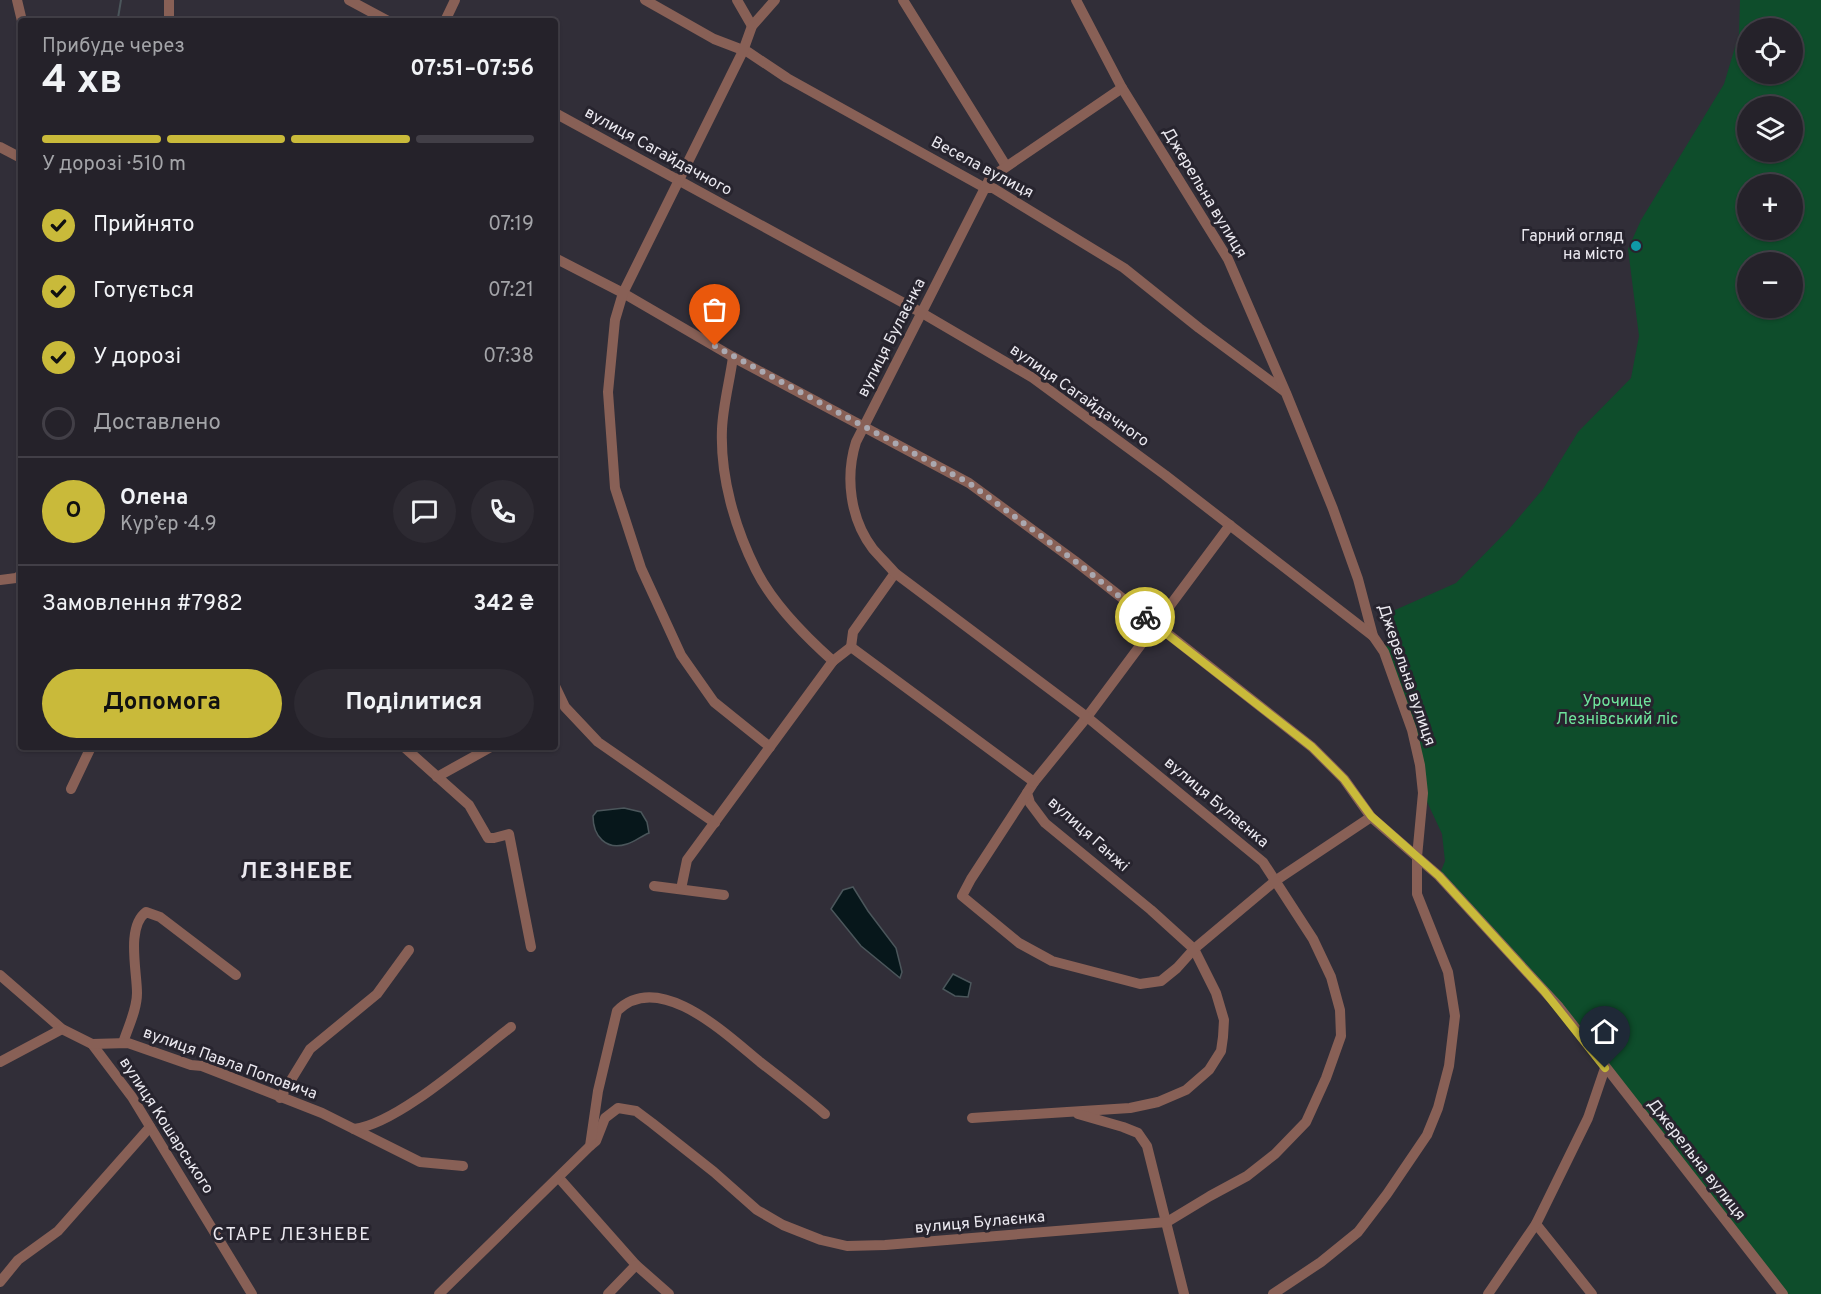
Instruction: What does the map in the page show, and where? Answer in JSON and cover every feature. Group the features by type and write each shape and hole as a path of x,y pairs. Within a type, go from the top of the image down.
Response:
{"street":[{"path":"17,0 21,18"},
{"path":"169,0 169,18"},
{"path":"349,0 382,18"},
{"path":"446,18 455,0"},
{"name":"Весела вулиця","path":"645,0 714,39 748,52 787,78 985,188 993,188 1124,268 1191,322 1286,393"},
{"path":"737,0 752,27"},
{"path":"770,747 714,702 681,655 638,558 615,488 608,392 615,320 623,293 743,51 752,27 775,0"},
{"path":"903,0 1006,166"},
{"name":"Джерельна вулиця","path":"1077,0 1122,88 1228,259 1286,393 1359,579 1373,636 1384,652 1412,730 1420,765 1423,793 1418,857 1439,876 1558,1007 1783,1294"},
{"name":"вулиця Булаєнка","path":"590,1146 596,1141 605,1118 618,1108 636,1112 714,1172 757,1210 783,1225 820,1240 847,1246 942,1242 1167,1222 1247,1176 1275,1154 1306,1122 1326,1078 1341,1036 1340,1010 1331,977 1313,939 1263,862 1087,717 895,573 872,547 853,508 850,491 851,457 863,426 990,177 1122,88"},
{"name":"вулиця Сагайдачного","path":"558,115 922,313 1033,378 1230,525 1373,636"},
{"path":"0,147 18,156"},
{"path":"558,260 623,293 733,357 969,483 1075,561 1312,747 1344,779 1371,816 1418,857 1417,894 1448,972 1455,1016 1449,1066 1438,1108 1421,1144 1358,1232 1321,1262 1273,1294"},
{"path":"733,357 722,429 723,468 728,497 757,571 782,608 805,636 833,661"},
{"path":"1034,782 1087,717 1230,525"},
{"path":"681,889 687,860 833,661 851,647 853,632 895,573"},
{"path":"0,580 18,577"},
{"name":"вулиця Ганжі","path":"851,647 1034,782 1027,794 1030,803 1046,823 1151,910 1194,949 1216,993 1224,1020 1221,1052 1209,1070 1186,1090 1158,1102 1130,1108 972,1118"},
{"path":"560,710 598,742 715,823"},
{"path":"72,789 90,750"},
{"path":"407,750 469,805 488,838 509,834 531,948"},
{"path":"437,777 486,750"},
{"path":"1027,794 962,896 1019,943 1052,961 1140,984 1161,981 1177,968 1194,949 1275,880 1371,816"},
{"path":"654,886 724,895"},
{"path":"123,1043 135,1009 137,994 134,948 136,930 139,917 146,912 160,917 236,975"},
{"path":"279,1098 310,1049 377,994 409,950"},
{"name":"вулиця Кошарського","path":"0,975 62,1029 92,1044 132,1097 252,1294"},
{"path":"439,1294 590,1146 598,1091 617,1011 632,1000 645,997 678,1004 696,1012 825,1114"},
{"path":"354,1129 365,1128 422,1096 511,1027"},
{"path":"0,1062 62,1029"},
{"name":"вулиця Павла Поповича","path":"92,1044 128,1043 191,1065 202,1066 322,1113 420,1162 463,1166"},
{"path":"1488,1294 1536,1224 1588,1118 1605,1068"},
{"path":"1069,1112 1123,1126 1138,1134 1147,1146 1184,1294"},
{"path":"0,1282 18,1260 58,1232 150,1127"},
{"path":"559,1178 636,1265 669,1294"},
{"path":"1536,1224 1592,1294"},
{"path":"608,1294 636,1265"}],"green space":[{"name":"Урочище Лезнівський ліс","path":"1740,0 1821,0 1821,1294 1783,1294 1605,1068 1439,876 1445,861 1442,834 1423,793 1420,765 1384,652 1387,637 1386,614 1456,583 1509,529 1543,489 1578,432 1631,378 1639,336 1628,249 1641,220 1724,84 1737,41 1737,84 1803,84 1803,18 1739,18"}],"shaded area":[{"path":"624,808 641,812 647,822 649,833 620,846 607,843 595,830 593,816 597,811"},
{"path":"853,887 896,948 902,972 900,978 861,946 831,909 843,890"},
{"path":"953,974 971,983 968,997 955,996 943,989"}],"waterway":[{"path":"118,18 121,0"}],"way so far":[{"path":"715,346 969,483 1075,561 1145,617"}],"place":[{"name":"Гарний огляд на місто","path":"1636,246"}],"district":[{"name":"ЛЕЗНЕВЕ","path":"297,872"},
{"name":"СТАРЕ ЛЕЗНЕВЕ","path":"292,1235"}],"route":[{"path":"1145,617 1312,747 1344,779 1371,816 1439,876 1544,991 1605,1068"}]}
